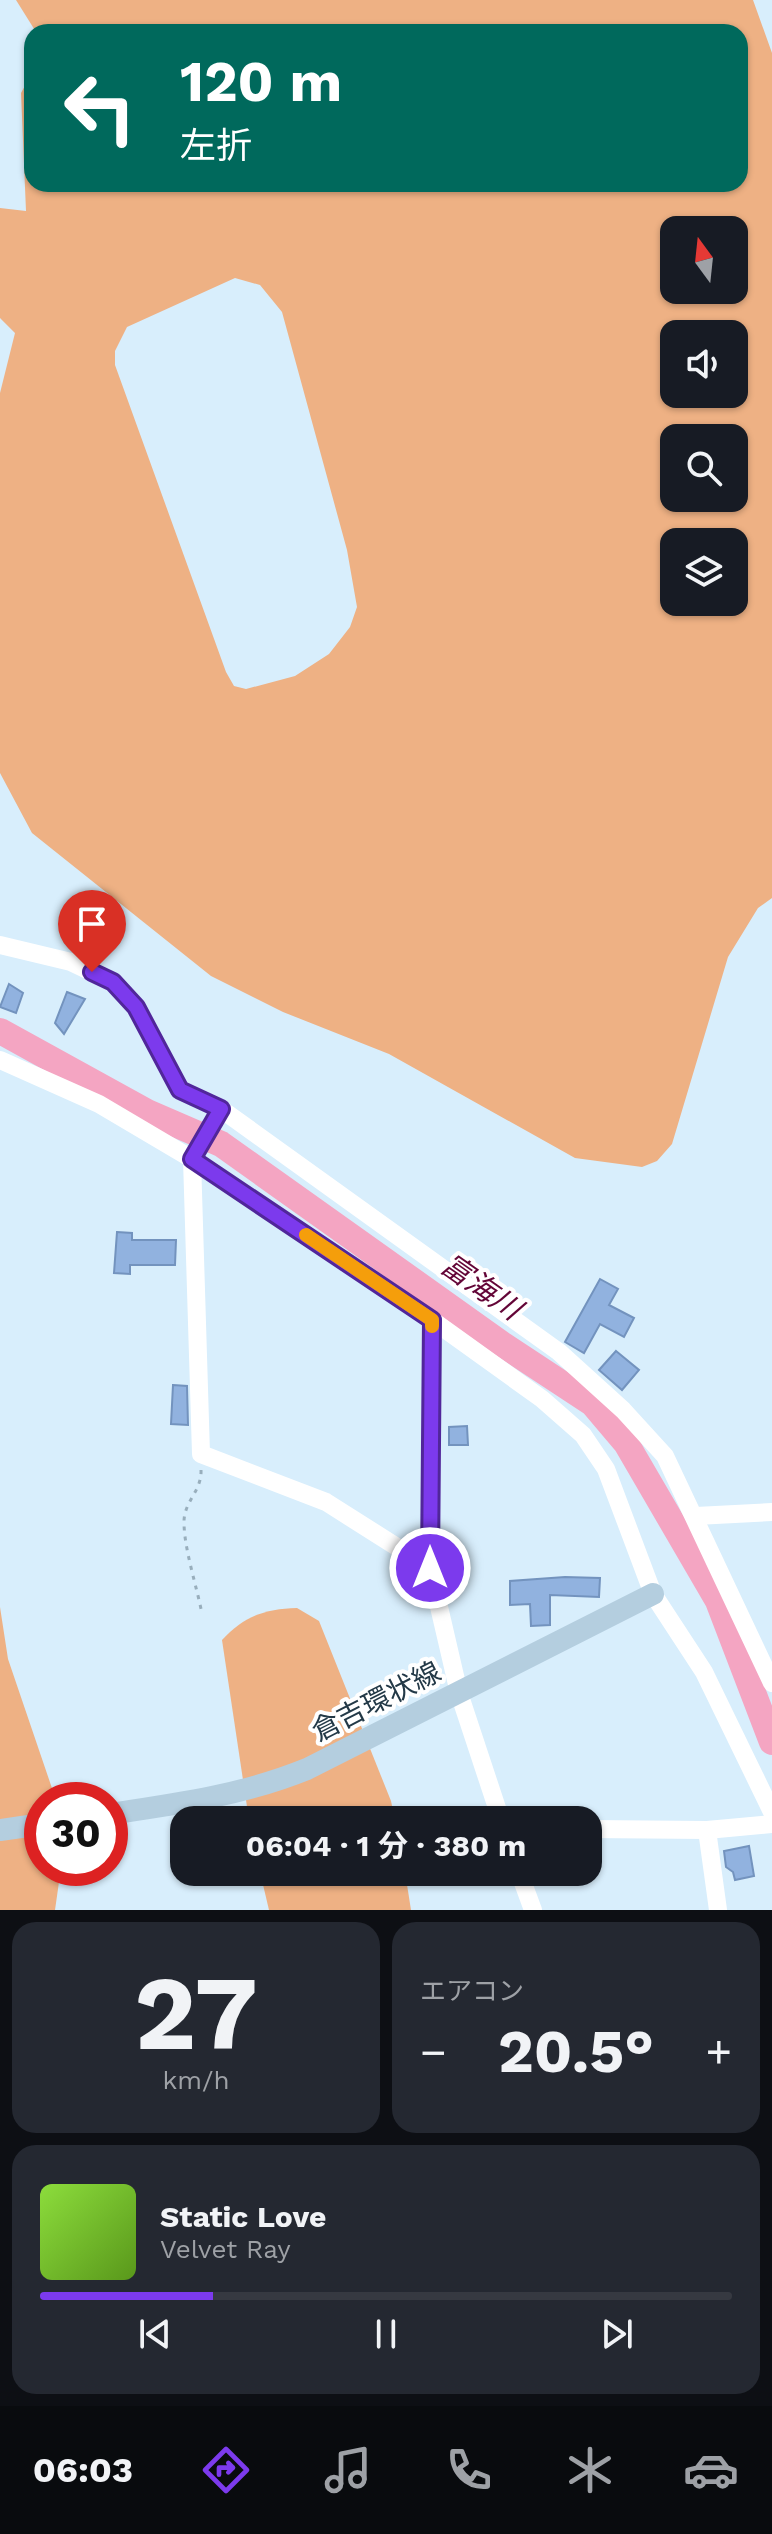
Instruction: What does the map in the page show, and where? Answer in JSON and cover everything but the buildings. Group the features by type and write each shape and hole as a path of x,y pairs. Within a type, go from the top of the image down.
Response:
{"main road":[{"name":"倉吉環状線","path":"128,1811 263,1787 361,1743 653,1594"},
{"path":"0,1830 24,1827"}],"street":[{"path":"0,945 71,962 113,982 136,1007 180,1090 219,1111 559,1352 623,1410 665,1456 696,1516 772,1683"},
{"path":"0,1060 99,1104 194,1156 432,1320 542,1399 583,1435 606,1469 653,1594 704,1672 772,1812"},
{"path":"219,1111 194,1156 201,1454 326,1502 430,1568"},
{"path":"432,1320 430,1568 459,1693 496,1806"},
{"path":"696,1516 772,1512"},
{"path":"602,1829 707,1830 772,1824"},
{"path":"707,1830 718,1910"},
{"path":"524,1886 533,1910"}],"path":[{"path":"201,1454 202,1484 187,1504 184,1522 202,1614"}],"shaded area":[{"path":"16,0 753,0 772,53 772,898 758,908 728,957 672,1144 657,1161 642,1167 575,1158 389,1054 283,1012 211,976 32,833 0,773 0,393 15,333 0,318 0,208 26,211 25,192 748,192 748,24 31,24","holes":["235,278 260,285 282,312 347,550 357,607 350,627 329,654 295,676 246,689 234,686 226,672 115,365 115,351 127,327"]},
{"path":"24,88 24,164 21,93"},
{"path":"0,1607 8,1659 50,1782 24,1782 24,1886 58,1886 55,1910 0,1910"},
{"path":"297,1608 319,1621 392,1806 247,1806 222,1640 238,1625 256,1615"},
{"path":"263,1886 407,1886 411,1910 269,1910"}],"waterway":[{"name":"富海川","path":"0,1031 147,1112 221,1144 502,1344 593,1404 626,1443 718,1601 772,1742"}],"slow traffic":[{"path":"306,1235 432,1320 432,1326"}],"route":[{"path":"92,972 113,982 136,1007 180,1090 221,1109 192,1159 432,1320 430,1568"}]}
